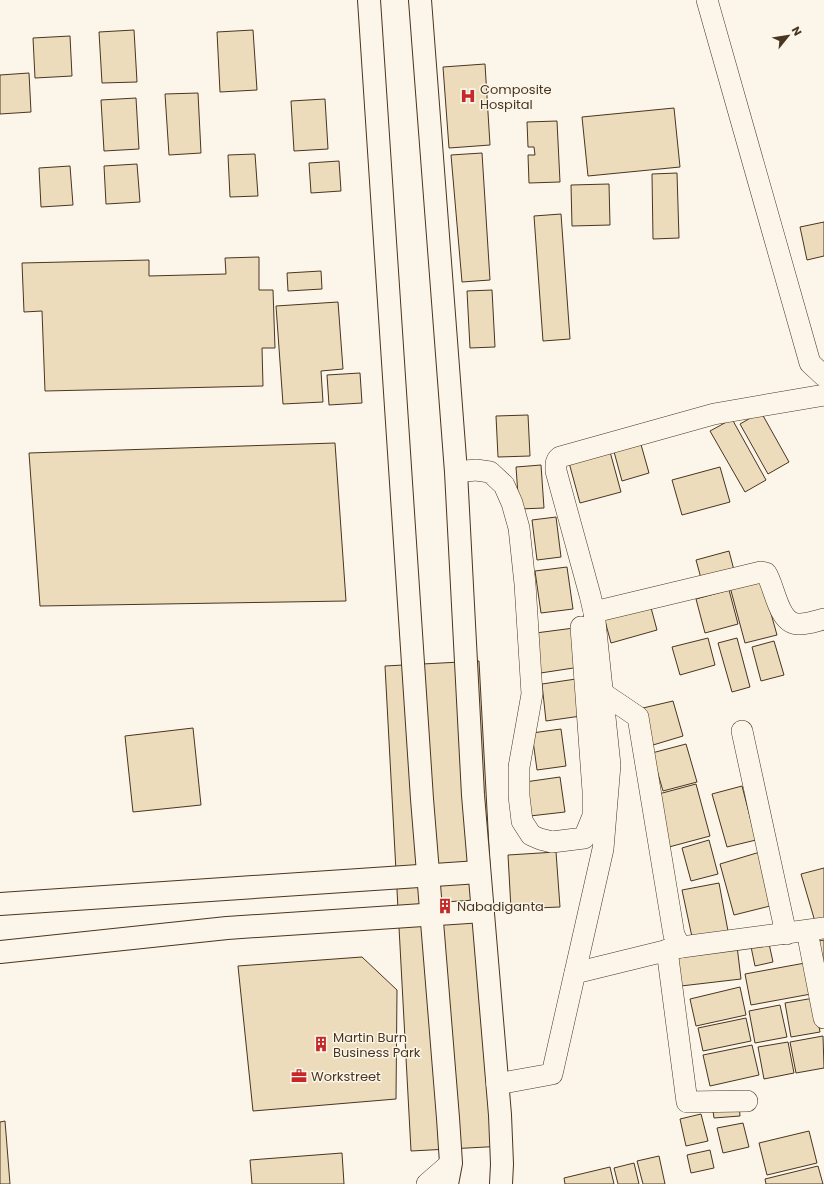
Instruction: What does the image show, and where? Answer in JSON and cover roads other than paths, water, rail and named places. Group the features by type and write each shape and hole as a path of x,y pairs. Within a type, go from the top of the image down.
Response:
{"main road":[{"path":"369,0 422,798 448,1118 449,1174"},
{"path":"420,0 456,472 473,795 497,1084 502,1164 501,1184"},
{"path":"0,904 479,872"},
{"path":"0,952 227,928 483,911"}],"street":[{"path":"708,0 810,363 824,376"},
{"path":"456,472 476,470 490,472 504,485 512,503 517,522 525,584 532,694 519,767 519,796 522,821 531,835 540,839 552,842 584,838 593,816 587,620 590,595 556,471 557,459 714,414 824,395"},
{"path":"587,620 761,572 766,573 770,579 777,605 788,621 798,625 824,619"},
{"path":"497,1084 552,1074 603,849 610,765 601,692 587,620"},
{"path":"601,692 638,717 674,935 679,944 675,949 687,1102 747,1101"},
{"path":"742,731 786,934"},
{"path":"575,973 675,949 816,930 824,1018"},
{"path":"427,1184 449,1174"}],"place":[{"name":"Composite Hospital","path":"468,96"},
{"name":"Nabadiganta","path":"445,906"},
{"name":"Martin Burn Business Park","path":"321,1044"},
{"name":"Workstreet","path":"299,1076"}]}
